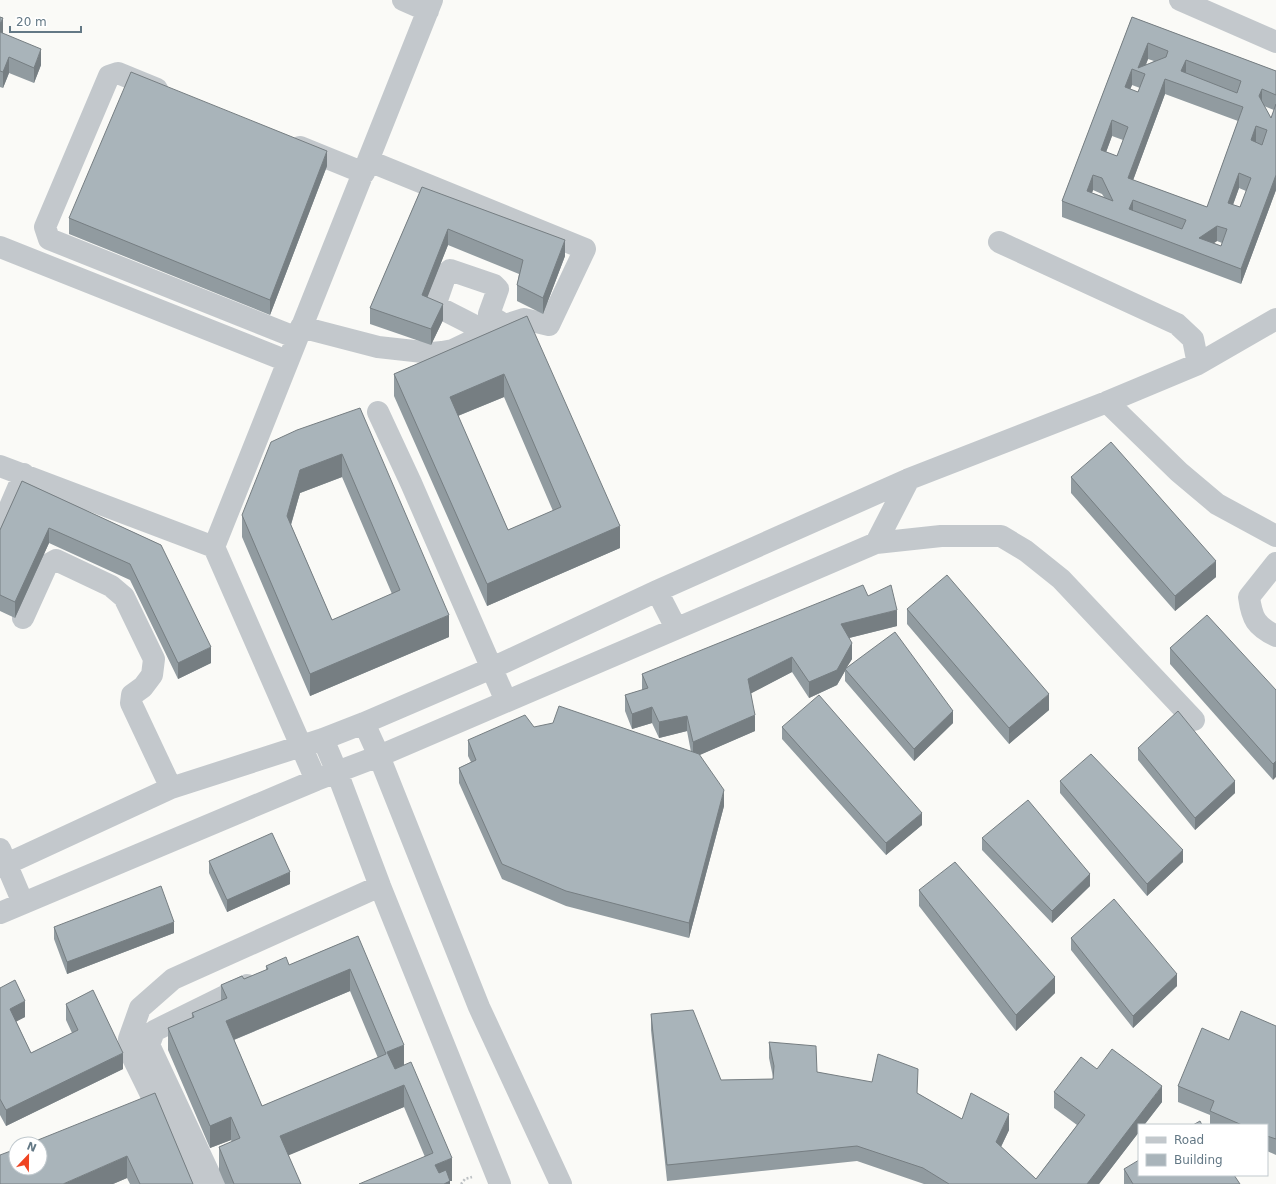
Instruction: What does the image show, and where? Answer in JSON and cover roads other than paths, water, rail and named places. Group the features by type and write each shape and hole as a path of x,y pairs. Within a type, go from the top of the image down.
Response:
{"street":[{"path":"316,780 214,547 430,5 403,0"},
{"path":"1180,0 1276,42"},
{"path":"177,97 118,73 109,76 45,227 49,239 299,332 378,347 432,353 442,352 453,350 497,329 524,319 549,325 585,249 366,167 280,139"},
{"path":"999,242 1177,324 1193,339 1198,364"},
{"path":"0,247 287,361"},
{"path":"23,903 2,860 171,788 323,739 364,723 492,668 657,591 909,479 1107,402 1198,364 1276,319"},
{"path":"1107,402 1180,472 1217,504 1276,536"},
{"path":"369,416 411,483 506,701"},
{"path":"0,466 214,547"},
{"path":"0,530 24,474"},
{"path":"876,543 909,479"},
{"path":"0,913 316,780 379,756 876,543 941,536 1001,536 1026,551 1061,579 1194,720"},
{"path":"24,618 47,565 56,560 111,586 124,597 154,659 152,675 143,688 132,695 131,703 171,788"},
{"path":"1276,563 1249,597 1251,613 1259,626 1276,636"},
{"path":"657,591 676,628"},
{"path":"364,723 379,756 479,1007 561,1184"},
{"path":"323,739 380,886 500,1184"},
{"path":"195,1184 130,1052 129,1039 140,1008 173,979 380,886"},
{"path":"214,1184 149,1044 154,1031 265,976"}]}
